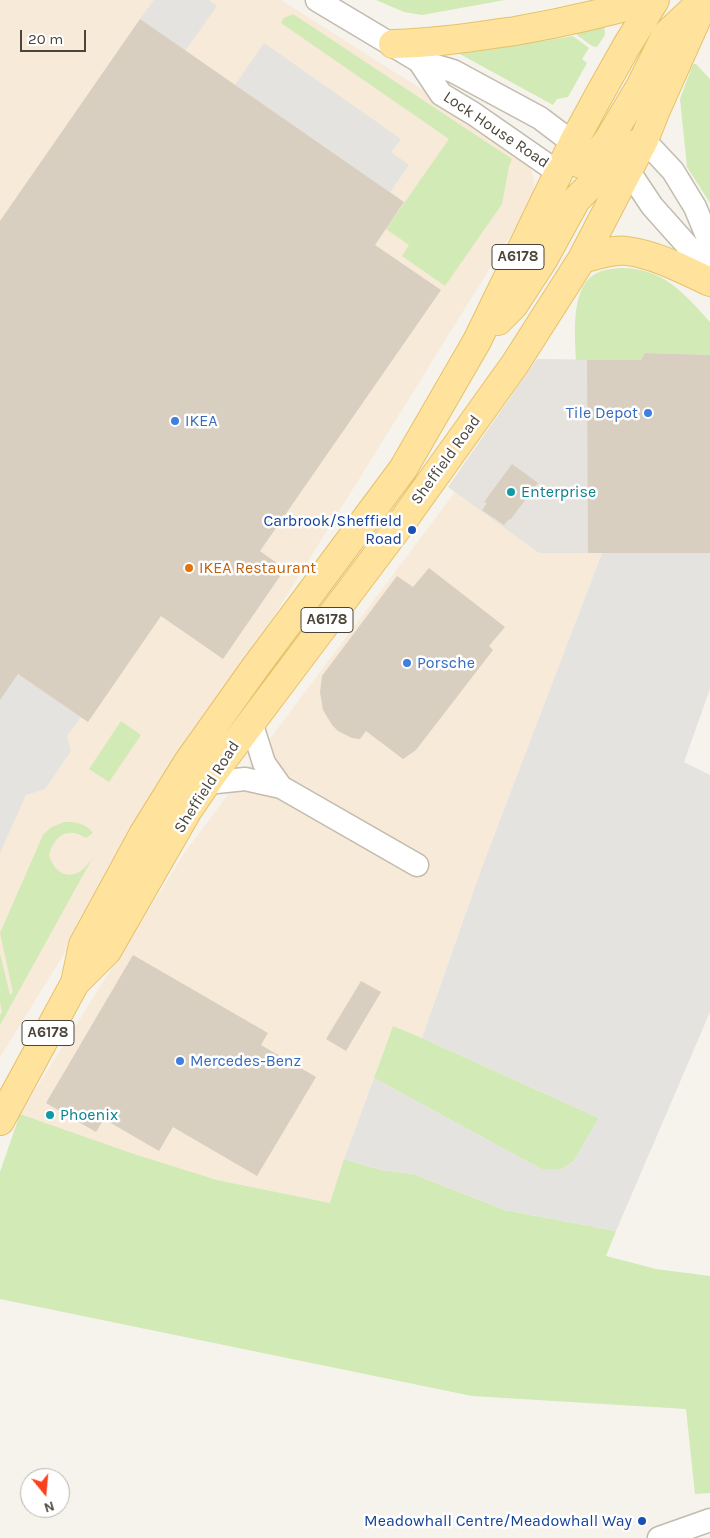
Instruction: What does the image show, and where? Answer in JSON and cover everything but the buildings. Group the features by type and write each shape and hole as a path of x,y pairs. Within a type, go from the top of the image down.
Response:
{"main road":[{"path":"393,44 430,43 510,32 610,12 650,0"},
{"name":"A6178","path":"586,160 598,98 655,0"},
{"path":"619,155 640,87 666,36 704,0"},
{"name":"A6178","path":"644,140 704,0"},
{"path":"598,98 602,118 619,155"},
{"name":"Sheffield Road","path":"75,983 83,945 144,833 188,762 254,669 403,469 477,341 559,173 586,160 619,155 644,140"},
{"name":"Sheffield Road","path":"0,1120 75,983 107,951 188,810 251,722 402,522 510,372 582,258 608,209 619,155"},
{"path":"586,160 608,209"},
{"name":"Sheffield Road","path":"477,341 514,306 543,260 576,200 586,160"},
{"path":"582,258 626,251 675,265 710,282"}],"street":[{"name":"Lock House Road","path":"317,0 419,60 454,71 540,118 586,160"},
{"name":"Lock House Road","path":"419,60 442,94 559,173"},
{"path":"644,140 673,171 696,207 710,243"},
{"path":"619,155 652,206 710,270"},
{"path":"251,722 264,763 281,787"},
{"path":"207,783 245,779 281,787 417,865"},
{"path":"659,1538 710,1520"}],"shaded area":[{"name":"IKEA","path":"0,0 281,0 516,149 530,166 534,181 534,197 0,1057"},
{"path":"154,0 209,0 217,6 185,51 140,19"},
{"path":"264,43 401,139 391,152 409,165 390,192 235,85"},
{"path":"645,353 710,355 602,553 539,553 448,487 537,359 641,360"},
{"path":"455,492 539,553 602,553 482,867 422,1038 393,1026 344,1159 330,1203 217,1180 131,1153 20,1114 185,852"},
{"path":"602,553 710,553 710,689 684,762 710,775 710,1012 616,1231 505,1210 413,1174 381,1170 344,1159 374,1078 541,1169 562,1169 574,1161 599,1118 422,1038 482,867"},
{"path":"18,674 81,717 67,736 71,751 45,789 26,795 0,853 0,684"}],"green space":[{"path":"376,0 505,0 422,15 404,12"},
{"path":"293,14 512,159 502,204 445,286 402,256 409,245 386,229 449,139 281,23 284,18"},
{"path":"604,24 605,35 597,47 592,46 577,35 582,27"},
{"path":"573,36 589,48 582,59 587,63 568,97 557,99 553,105 458,53 539,37 544,41"},
{"path":"693,64 696,64 710,79 710,203 687,167 680,99"},
{"path":"620,268 635,269 660,277 691,301 710,322 710,355 645,353 641,360 576,360 576,312 582,288 588,279 597,273"},
{"path":"121,721 141,735 109,782 89,769"},
{"path":"64,822 80,824 87,827 93,833 86,838 68,833 58,838 51,848 49,855 56,869 64,874 74,874 83,869 92,859 0,1025 0,1015 2,1012 0,1002 0,954 10,995 13,992 0,933 43,835 50,828"},
{"path":"393,1026 599,1118 574,1161 562,1169 541,1169 374,1078"},
{"path":"20,1114 131,1153 217,1180 330,1203 344,1159 381,1170 413,1174 505,1210 616,1231 606,1256 656,1269 710,1276 710,1493 695,1494 686,1409 472,1396 0,1299 0,1172"}],"place":[{"name":"Tile Depot","path":"648,413"},
{"name":"IKEA","path":"175,421"},
{"name":"Enterprise","path":"511,492"},
{"name":"Carbrook/Sheffield Road","path":"412,530"},
{"name":"IKEA Restaurant","path":"189,568"},
{"name":"Porsche","path":"407,663"},
{"name":"Mercedes-Benz","path":"180,1061"},
{"name":"Phoenix","path":"50,1115"},
{"name":"Meadowhall Centre/Meadowhall Way","path":"642,1521"}]}
